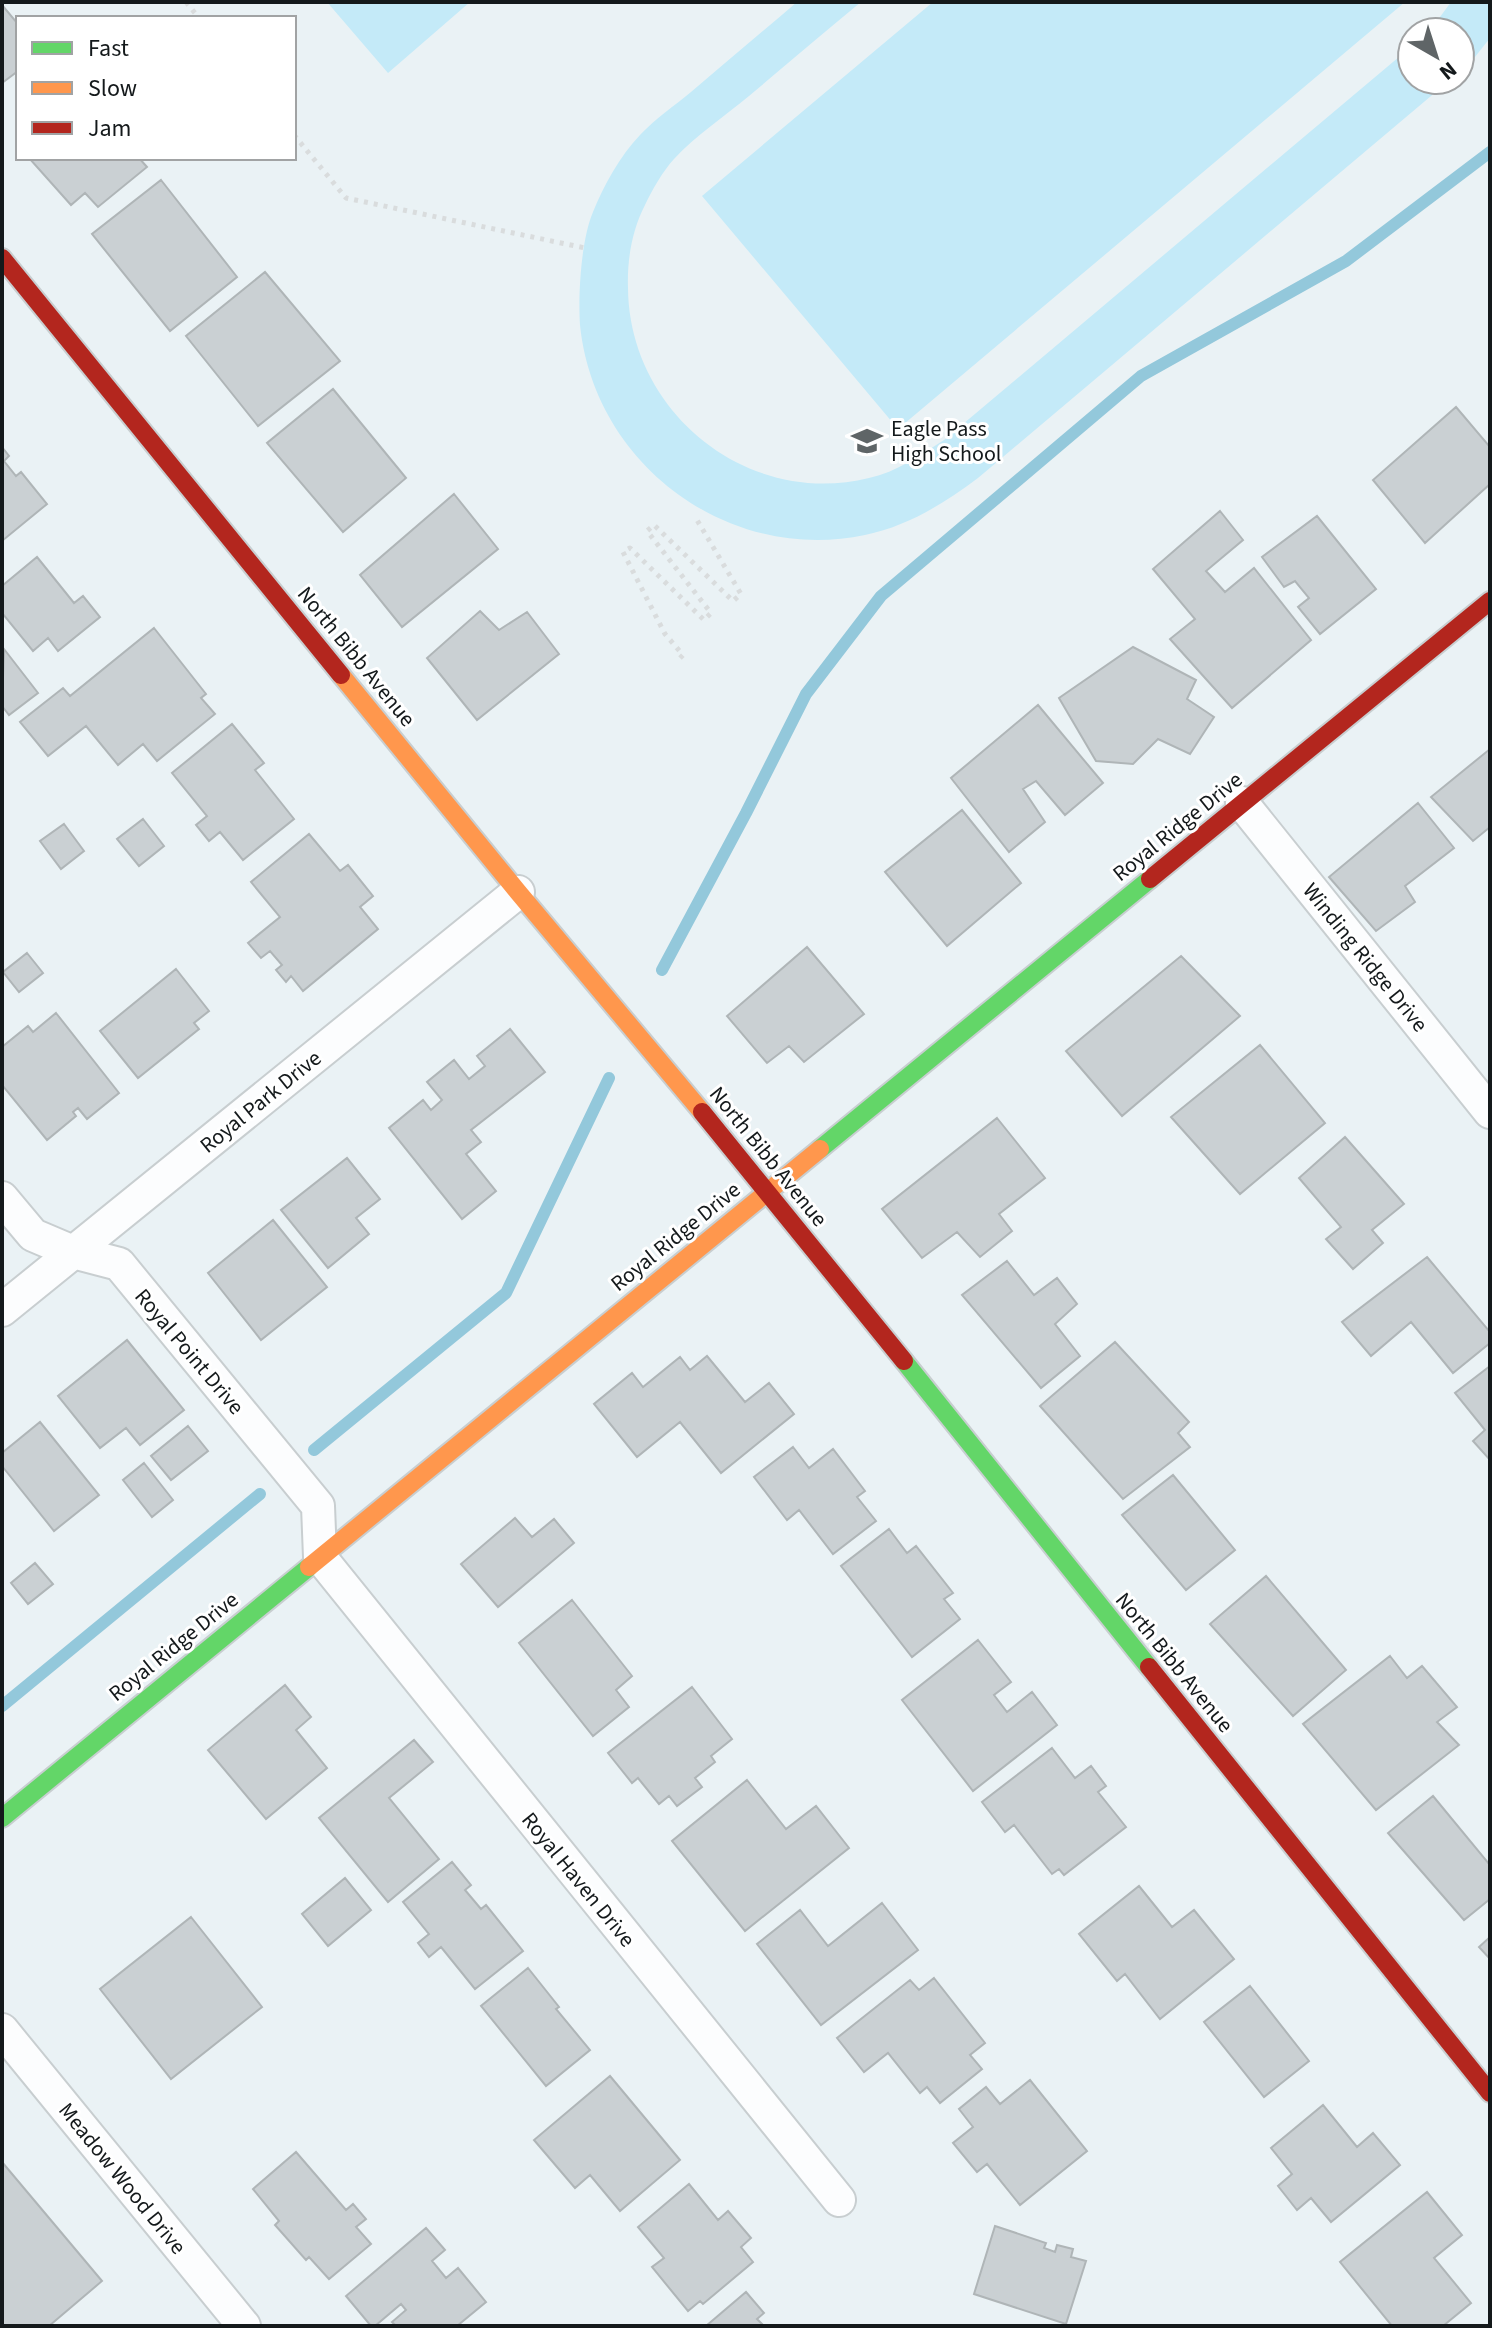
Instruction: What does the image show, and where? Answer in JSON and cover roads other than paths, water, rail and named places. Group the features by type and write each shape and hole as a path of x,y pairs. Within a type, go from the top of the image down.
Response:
{"main road":[{"name":"North Bibb Avenue","path":"2,258 518,892 768,1191 1490,2093"},
{"name":"Royal Ridge Drive","path":"2,1818 1490,601"}],"street":[{"name":"Winding Ridge Drive","path":"1242,803 1490,1112"},
{"name":"Royal Park Drive","path":"2,1310 518,892"},
{"name":"Royal Point Drive","path":"2,1198 33,1235 73,1252 119,1264 318,1506 320,1557"},
{"name":"Royal Haven Drive","path":"320,1557 839,2200"},
{"name":"Meadow Wood Drive","path":"2,2030 244,2326"}],"waterway":[{"path":"662,970 806,694 881,596 1141,376 1346,261 1490,152"},
{"path":"314,1450 506,1293 609,1078"},
{"path":"2,1706 260,1494"}],"place":[{"name":"Eagle Pass High School","path":"867,441"}]}
